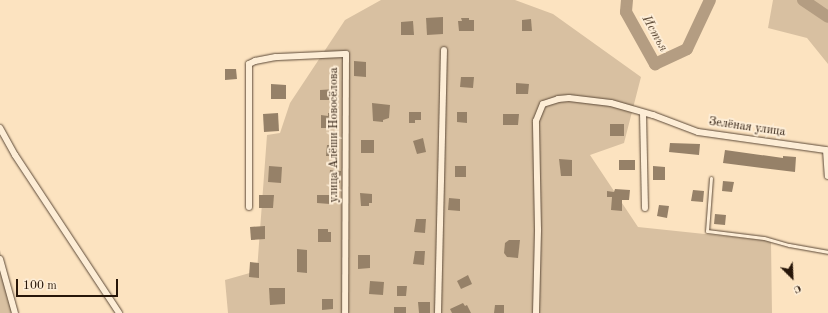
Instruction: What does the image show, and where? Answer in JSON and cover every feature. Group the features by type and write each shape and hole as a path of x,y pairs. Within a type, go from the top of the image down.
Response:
{"street":[{"path":"438,313 444,50"},
{"name":"улица Алёши Новосёлова","path":"248,206 249,64 255,61 276,57 346,54 345,313"},
{"path":"536,313 538,229 536,121 543,104 558,99 569,98 611,103 643,113 645,208"},
{"name":"Зелёная улица","path":"643,113 698,132 826,150 828,176"},
{"path":"0,128 15,155 119,313"},
{"path":"0,259 15,313"}],"lane":[{"path":"711,178 707,231 764,238 789,245 828,252"}],"shaded area":[{"path":"381,0 515,0 553,14 641,77 624,143 590,155 638,227 771,241 772,313 228,313 225,280 257,271 267,135 280,133 290,103 345,20"},
{"path":"773,0 828,0 828,64 807,38 768,28"},
{"path":"0,250 17,313 0,313"}],"building":[{"path":"443,17 443,34 427,35 426,18"},
{"path":"461,18 469,18 469,20 474,20 474,31 459,31 458,21 462,21"},
{"path":"531,19 532,31 522,31 522,20"},
{"path":"413,21 414,35 401,35 401,22"},
{"path":"354,61 366,62 366,77 354,76"},
{"path":"225,69 236,69 237,79 225,80"},
{"path":"461,77 474,77 473,88 460,87"},
{"path":"516,83 529,84 528,94 516,94"},
{"path":"271,84 286,85 286,99 271,99"},
{"path":"336,89 336,100 320,100 320,90"},
{"path":"372,103 390,105 389,118 383,120 383,122 373,121"},
{"path":"409,112 421,112 421,120 415,120 415,123 409,123"},
{"path":"457,112 467,112 467,123 457,122"},
{"path":"278,113 279,131 264,132 263,114"},
{"path":"328,113 334,113 334,116 336,116 336,125 327,124 326,128 321,128 321,115 328,116"},
{"path":"503,114 519,114 518,125 503,125"},
{"path":"610,124 624,124 624,136 610,136"},
{"path":"423,138 426,152 417,154 413,141"},
{"path":"361,140 374,140 374,153 361,153"},
{"path":"670,143 700,144 699,155 669,152"},
{"path":"327,145 339,145 339,156 326,156"},
{"path":"725,150 783,158 783,156 796,157 795,172 723,163"},
{"path":"559,159 572,160 572,176 561,176"},
{"path":"619,160 635,160 635,170 619,170"},
{"path":"269,166 282,167 281,183 268,182"},
{"path":"455,166 466,166 466,177 455,177"},
{"path":"653,166 665,167 665,180 653,180"},
{"path":"330,170 341,171 340,183 329,182"},
{"path":"723,181 734,182 732,192 722,191"},
{"path":"615,189 630,190 629,200 622,200 622,211 611,210 612,197 607,197 607,191 614,192"},
{"path":"693,190 704,191 703,202 691,201"},
{"path":"360,193 372,194 372,203 369,203 369,206 361,206"},
{"path":"259,195 274,195 273,208 259,208"},
{"path":"317,195 330,195 330,204 317,203"},
{"path":"449,198 460,199 460,211 448,210"},
{"path":"659,205 669,206 667,218 657,216"},
{"path":"715,214 726,215 725,225 714,224"},
{"path":"416,219 426,219 425,233 414,232"},
{"path":"265,226 265,239 251,240 250,227"},
{"path":"318,229 328,229 328,232 331,232 331,242 318,242"},
{"path":"509,240 520,240 518,258 507,257 504,253 505,243"},
{"path":"297,249 307,250 307,273 297,272"},
{"path":"415,251 425,251 424,265 413,264"},
{"path":"358,255 370,255 370,268 358,269"},
{"path":"250,262 259,263 259,278 249,277"},
{"path":"468,275 472,284 461,289 457,281"},
{"path":"370,281 384,282 383,295 369,294"},
{"path":"397,286 407,286 406,296 397,296"},
{"path":"269,288 285,288 285,304 270,305"},
{"path":"322,299 333,299 333,309 322,310"},
{"path":"418,302 430,302 430,313 419,313"},
{"path":"463,303 465,306 467,305 471,313 452,313 450,309"},
{"path":"495,305 504,305 504,313 494,313"},
{"path":"394,307 406,307 406,313 394,313"}],"waterway":[{"name":"Истья","path":"627,0 626,12 655,64 687,49 710,0"},
{"name":"Истья","path":"803,0 828,17"}]}
